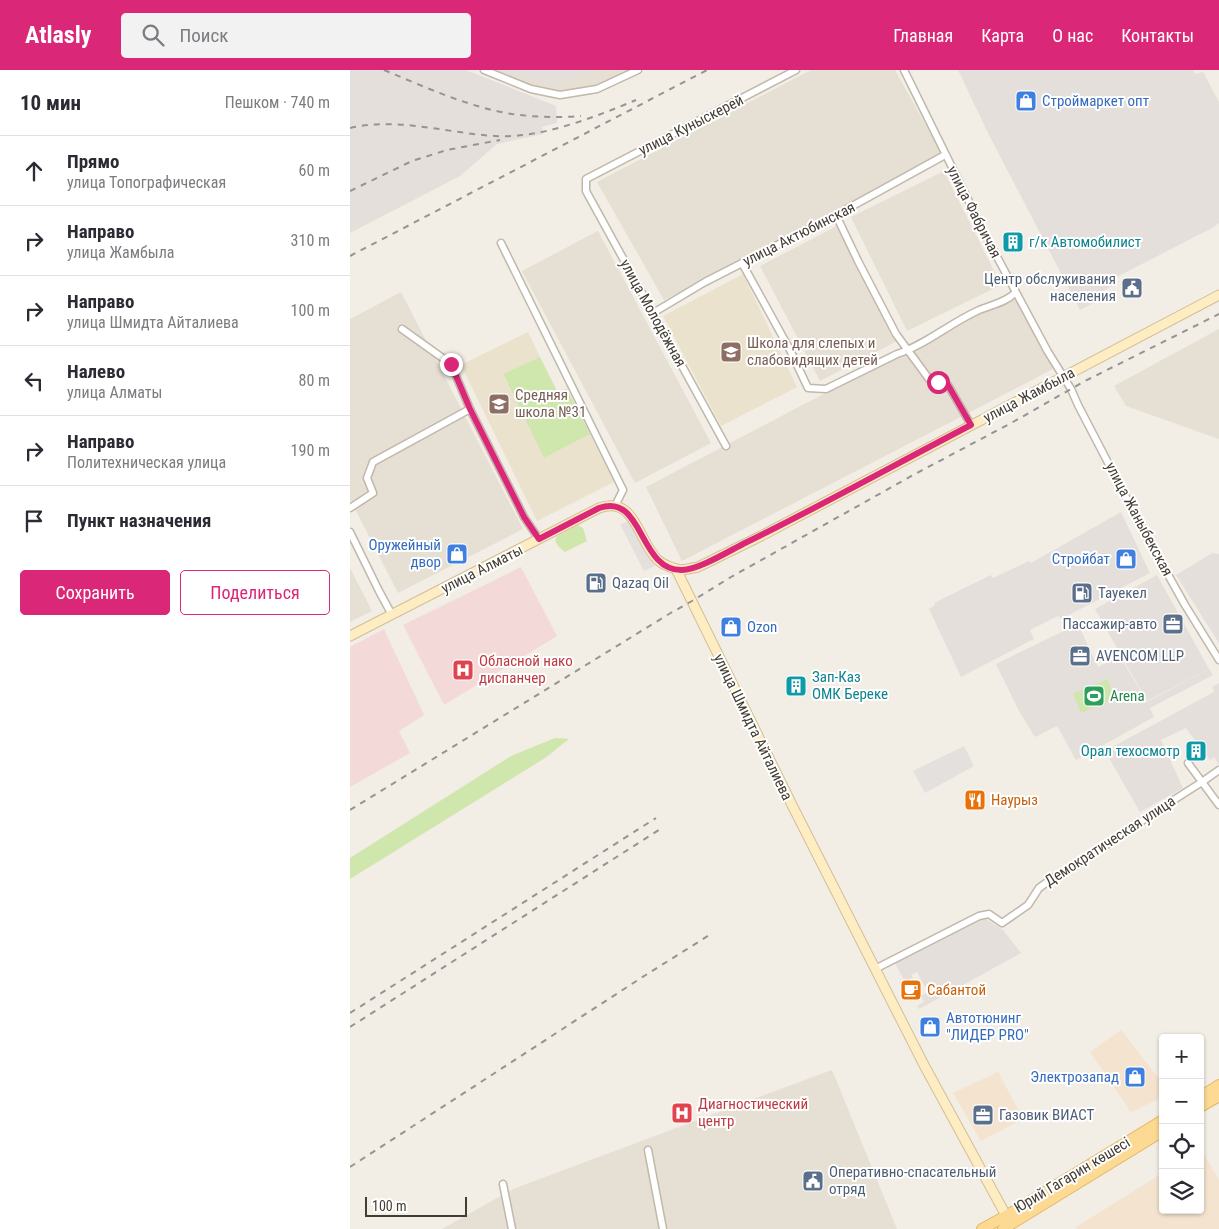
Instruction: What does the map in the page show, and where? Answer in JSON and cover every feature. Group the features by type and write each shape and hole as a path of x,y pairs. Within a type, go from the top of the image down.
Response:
{"main road":[{"path":"1204,1094 1219,1085"},
{"path":"1204,1105 1219,1096"},
{"name":"Юрий Гагарин көшесі","path":"1006,1223 1159,1123"},
{"name":"Юрий Гагарин көшесі","path":"982,1229 1006,1223 1159,1133"}],"street":[{"path":"484,70 531,89 560,94 597,89 638,70"},
{"name":"улица Куныскерей","path":"586,179 796,70"},
{"name":"улица Фабричая","path":"904,70 1015,293 1063,377"},
{"name":"улица Актюбинская","path":"653,313 705,282 836,215 945,155"},
{"name":"улица Молодёжная","path":"586,179 586,191 726,446"},
{"path":"836,215 858,262 896,334 929,379 948,385 971,425"},
{"path":"500,244 623,490 615,506 622,508 630,515 651,552 658,560 676,570"},
{"path":"742,263 808,388 826,388 908,350 944,328 976,312 1009,299 1015,293"},
{"name":"улица Жамбыла","path":"676,570 690,569 761,536 1219,295"},
{"path":"402,329 451,364 470,409 524,517 539,539"},
{"name":"улица Жаныбекская","path":"1063,377 1071,389 1143,530 1219,660"},
{"path":"350,508 373,493 367,478 373,462 470,409"},
{"name":"улица Алматы","path":"350,636 599,508 608,505 615,506"},
{"path":"350,532 392,615"},
{"name":"улица Шмидта Айталиева","path":"676,570 793,807 1006,1223"},
{"path":"1188,763 1219,805"},
{"name":"Демократическая улица","path":"875,969 979,916 989,914 1002,923 1028,905 1039,888 1054,877 1074,867 1219,770"},
{"path":"648,1150 663,1229"},
{"path":"503,1184 512,1229"}],"shaded area":[{"path":"350,70 466,70 556,106 557,123 542,127 543,134 497,144 460,176 350,233"},
{"path":"484,70 638,70 597,89 560,95 531,89"},
{"path":"503,70 590,71 556,85 531,82"},
{"path":"811,70 895,70 944,158 664,300 597,182"},
{"path":"958,70 1193,70 1195,74 1203,72 1219,102 1219,223 1107,282 1110,287 1102,292 1105,297 1080,310 988,133"},
{"path":"944,171 1001,285 907,331 851,217"},
{"path":"837,226 897,341 820,381 760,266"},
{"path":"598,231 711,443 635,483 522,271"},
{"name":"Школа для слепых и слабовидящих детей","path":"743,274 797,387 721,426 663,316"},
{"path":"401,292 523,529 398,593 350,499 350,319"},
{"path":"1013,295 1055,368 682,561 646,487"},
{"path":"1219,329 1219,439 1126,406 1114,386"},
{"name":"Средняя школа №31","path":"528,332 540,357 503,375 544,458 590,434 614,482 537,521 461,365"},
{"path":"1121,512 1150,573 1061,619 1058,616 1030,630 1034,639 961,677 929,609 935,605 934,603 991,575 993,578 1029,561 1031,563"},
{"path":"629,521 655,566 644,571 620,524"},
{"path":"1212,553 1219,554 1219,643 1176,575"},
{"name":"Обласной нако диспанчер","path":"521,567 557,636 444,705 403,625"},
{"path":"350,568 372,611 350,622"},
{"name":"Пассажир-авто","path":"1157,575 1209,669 1147,701 1095,609"},
{"path":"1078,624 1098,667 1120,656 1147,702 1209,669 1213,675 1150,708 1154,717 1076,760 1057,726 1035,737 1019,711 996,664"},
{"path":"384,629 424,715 399,731 410,753 350,787 350,647"},
{"path":"1219,683 1219,765 1214,757 1210,760 1186,728 1161,740 1183,788 1140,812 1105,751 1214,692 1212,687"},
{"path":"964,746 974,766 925,793 913,771"},
{"path":"983,917 1003,930 1021,953 919,1009 917,1006 924,1002 921,996 930,991 927,986 925,987 917,972 911,975 913,978 905,982 895,963"},
{"name":"Электрозапад","path":"1121,1030 1159,1079 1159,1099 1131,1112 1090,1052"},
{"path":"832,1070 897,1229 442,1229 513,1189"},
{"name":"Газовик ВИАСТ","path":"998,1072 1023,1119 981,1141 953,1093"},
{"path":"1204,1154 1219,1180 1219,1229 1077,1229 1076,1227 1159,1175 1159,1214 1204,1214"}],"green space":[{"path":"540,357 557,391 567,389 590,434 544,458 503,374"},
{"path":"578,525 583,528 587,541 565,552 557,544 556,537"},
{"name":"Arena","path":"1107,679 1115,698 1081,713 1073,694"},
{"path":"555,738 569,739 545,758 350,879 350,858 511,756"}],"railway":[{"path":"384,70 447,96 496,111 537,116 581,116"},
{"path":"350,256 707,70"},
{"path":"350,128 386,124 495,136 512,136 567,126 636,100"},
{"path":"350,191 412,161 447,150 500,140"},
{"path":"350,810 731,577 1085,381 1219,314"},
{"path":"350,1013 656,818"},
{"path":"350,1027 662,828"},
{"path":"350,1167 711,934"}],"place":[{"name":"Строймаркет опт","path":"1026,101"},
{"name":"г/к Автомобилист","path":"1013,242"},
{"name":"Центр обслуживания наcеления","path":"1132,288"},
{"name":"Школа для слепых и слабовидящих детей","path":"731,352"},
{"name":"Средняя школа №31","path":"499,404"},
{"name":"Оружейный двор","path":"457,554"},
{"name":"Стройбат","path":"1126,559"},
{"name":"Qazaq Oil","path":"596,583"},
{"name":"Тауекел","path":"1082,593"},
{"name":"Пассажир-авто","path":"1173,624"},
{"name":"Ozon","path":"731,627"},
{"name":"AVENCOM LLP","path":"1080,656"},
{"name":"Обласной нако диспанчер","path":"463,670"},
{"name":"Зап-Каз ОМК Береке","path":"796,686"},
{"name":"Arena","path":"1094,696"},
{"name":"Орал техосмотр","path":"1196,751"},
{"name":"Наурыз","path":"975,800"},
{"name":"Сабантой","path":"911,990"},
{"name":"Автотюнинг \"ЛИДЕР PRO\"","path":"930,1027"},
{"name":"Электрозапад","path":"1135,1077"},
{"name":"Диагностический центр","path":"682,1113"},
{"name":"Газовик ВИАСТ","path":"983,1115"},
{"name":"Оперативно-спасательный отряд","path":"813,1181"}],"route":[{"path":"451,364 470,409 524,517 539,539 599,508 608,505 615,506 622,508 630,515 651,552 658,560 676,570 690,569 698,566 761,536 971,425 948,385 938,382"}]}
